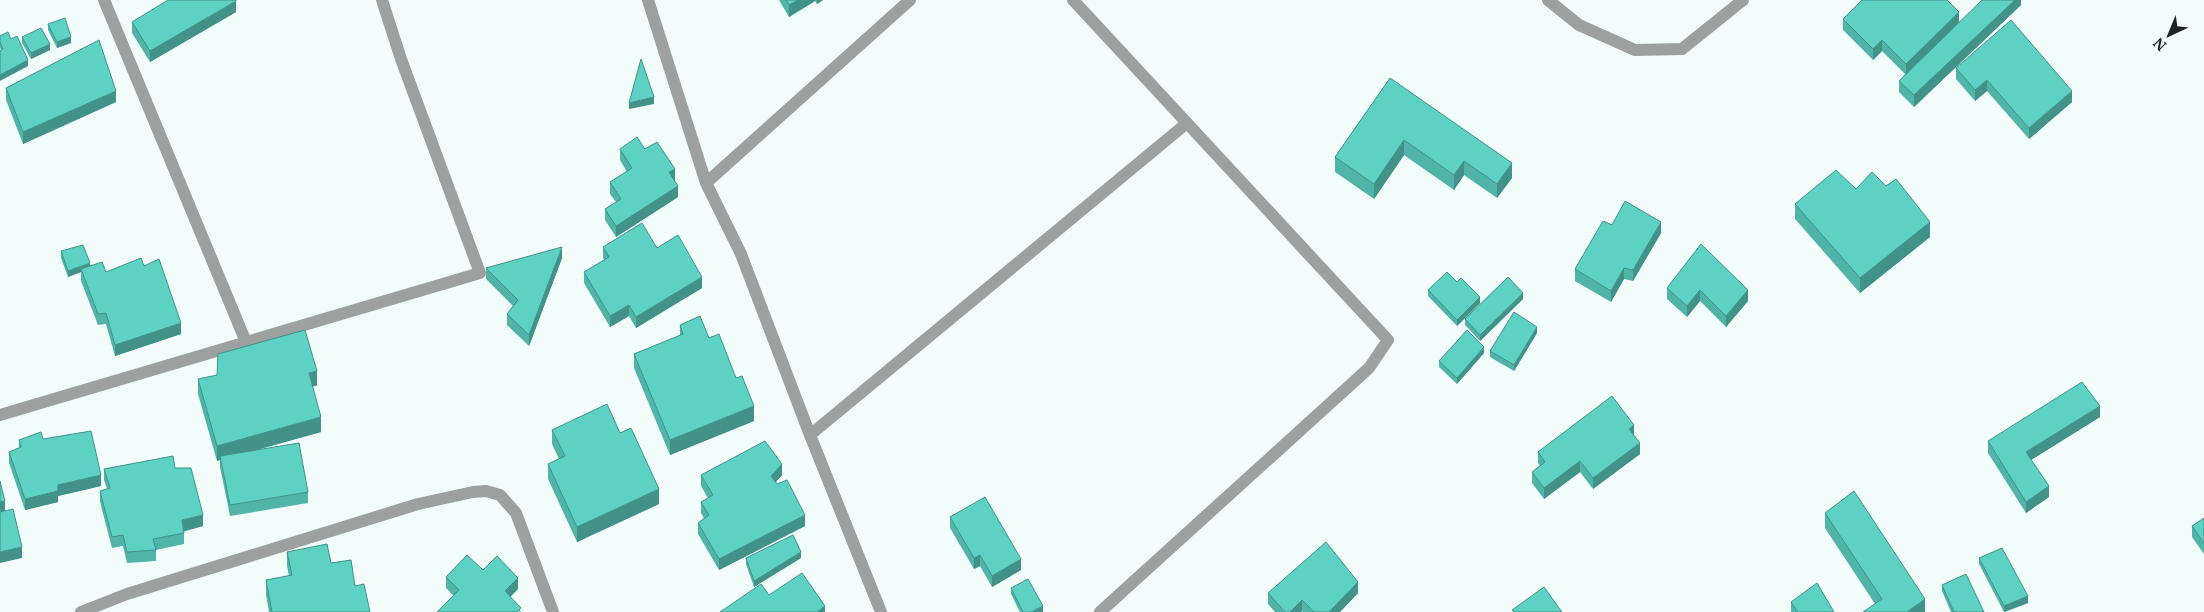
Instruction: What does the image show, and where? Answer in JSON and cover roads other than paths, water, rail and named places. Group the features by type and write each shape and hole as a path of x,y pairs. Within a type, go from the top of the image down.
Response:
{"street":[{"path":"104,0 246,342"},
{"path":"0,415 480,273 400,59 382,0"},
{"path":"648,0 706,183 741,254 810,435 881,612"},
{"path":"706,183 910,0"},
{"path":"1072,0 1388,340 1369,368 1100,612"},
{"path":"1548,0 1579,25 1635,50 1682,49 1743,0"},
{"path":"810,435 1187,123"},
{"path":"80,612 127,594 399,509 473,492 486,491 500,495 516,513 553,612"}]}
